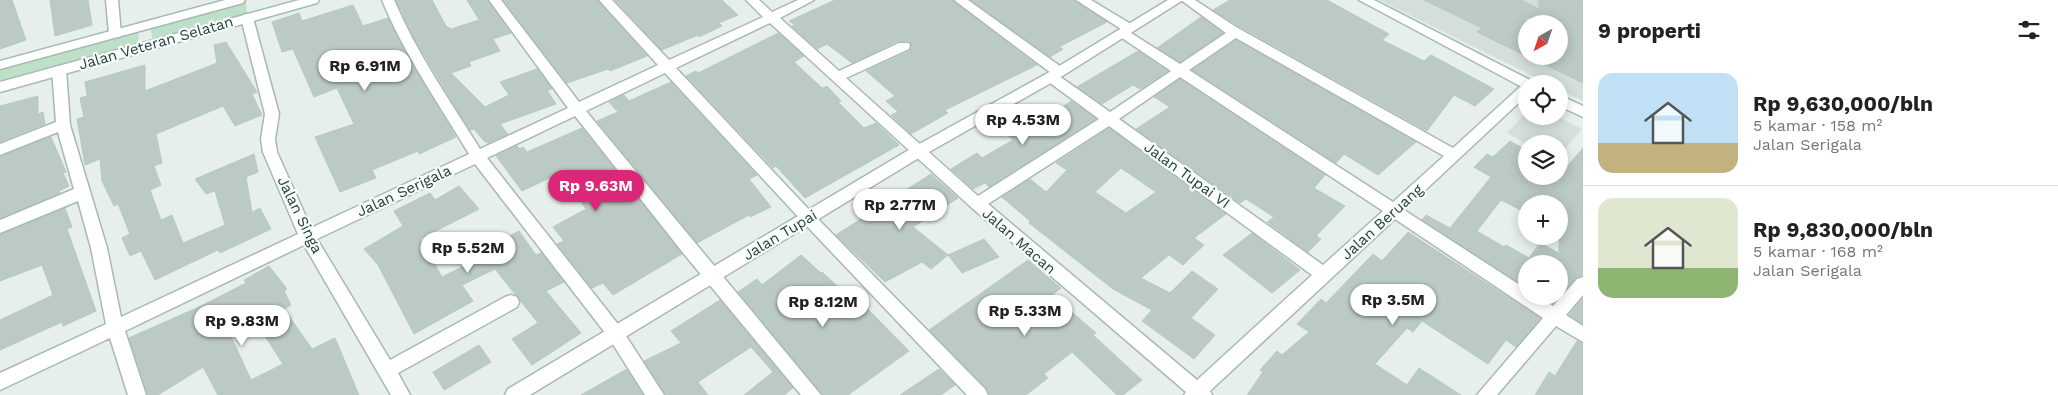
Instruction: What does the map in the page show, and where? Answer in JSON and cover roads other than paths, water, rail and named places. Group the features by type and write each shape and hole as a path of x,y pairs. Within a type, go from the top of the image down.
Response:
{"street":[{"path":"112,0 115,34"},
{"name":"Jalan Veteran Selatan","path":"0,65 239,0"},
{"name":"Jalan Veteran Selatan","path":"0,87 313,0"},
{"path":"388,0 395,17 430,79 478,156 616,334 655,395"},
{"path":"495,0 577,110 711,277 812,395"},
{"path":"605,0 628,27 667,66 808,218 979,395"},
{"name":"Jalan Macan","path":"752,0 917,152 1198,394"},
{"name":"Jalan Serigala","path":"0,382 808,0"},
{"name":"Jalan Tupai VI","path":"960,0 1110,119 1324,274"},
{"path":"1082,0 1180,71 1583,335"},
{"name":"Jalan Tupai","path":"514,395 917,152 1055,74 1177,0"},
{"path":"1187,0 1232,30 1455,156"},
{"path":"1365,0 1518,79"},
{"name":"Jalan Singa","path":"247,18 272,114 268,139 270,152 308,236 401,395"},
{"path":"977,204 1110,119 1233,34 1232,30"},
{"path":"836,78 904,46"},
{"path":"59,70 63,125 99,248 115,327 137,395"},
{"name":"Jalan Beruang","path":"1198,394 1324,274 1518,97"},
{"path":"1568,104 1583,112"},
{"path":"0,150 63,125"},
{"path":"0,227 83,192"},
{"path":"1486,395 1583,284"},
{"path":"387,370 511,302"}]}
